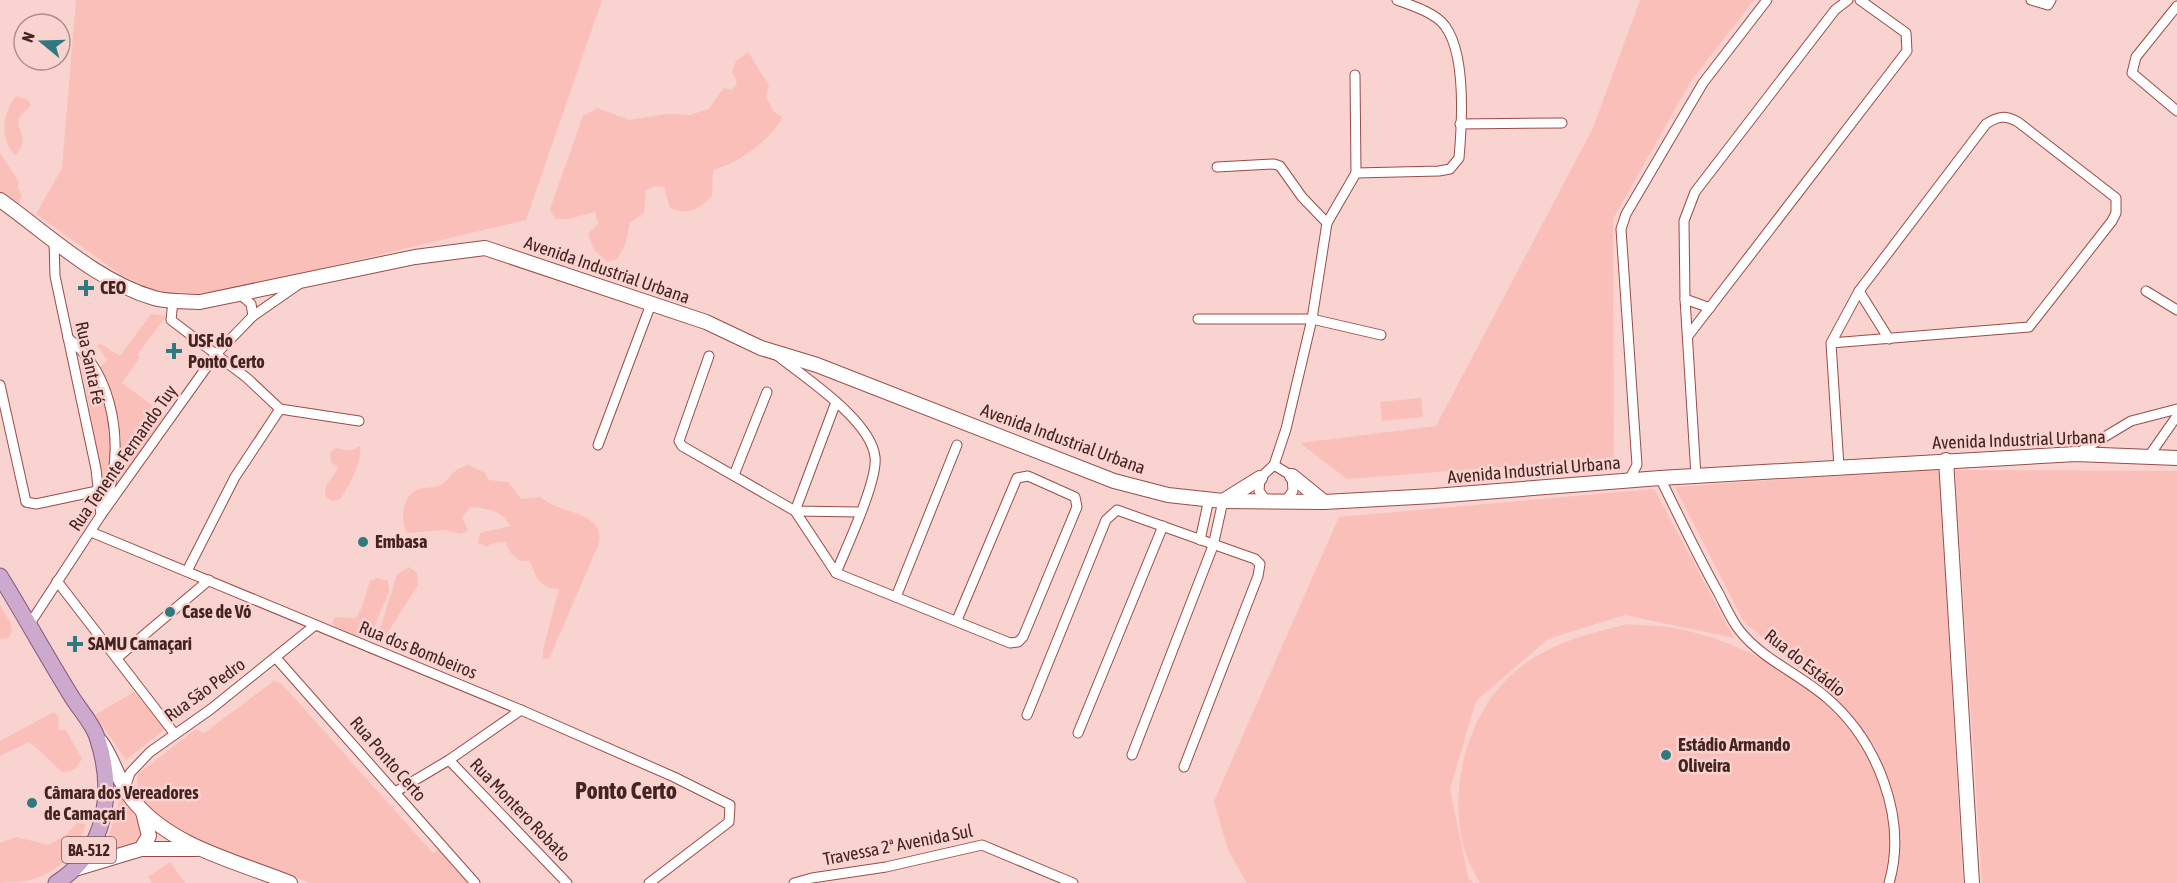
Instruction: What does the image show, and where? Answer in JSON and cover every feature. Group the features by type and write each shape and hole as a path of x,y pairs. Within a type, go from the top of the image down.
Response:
{"main road":[{"name":"BA-512","path":"0,576 96,735 105,778 106,806 98,836 78,868 56,883"}],"street":[{"path":"1356,173 1450,169 1459,158 1457,60 1445,26 1438,19 1397,0"},
{"path":"1629,480 1637,465 1621,229 1626,214 1703,83 1767,0"},
{"path":"1696,476 1685,299 1684,221 1691,200 1834,10 1848,0"},
{"path":"1688,336 1907,51 1906,33 1860,0"},
{"path":"2031,0 2043,5 2048,5 2051,0"},
{"path":"2177,6 2136,57 2132,73 2177,111"},
{"path":"1200,540 1216,500 1260,478 1274,465 1286,429 1312,319 1327,223 1356,173 1355,75"},
{"path":"1831,343 2029,327 2112,220 2116,213 2116,198 2018,122 2009,117 1995,118 1986,124 1859,291 1831,343 1839,467"},
{"path":"1460,124 1562,123"},
{"path":"1217,167 1274,164 1280,166 1302,197 1327,223"},
{"name":"Avenida Industrial Urbana","path":"0,200 105,276 140,293 173,301 200,302 415,257 484,248 706,322 773,351 1114,481 1168,495 1216,500 1324,502 1441,496 1655,478 1946,460 2076,454 2177,458"},
{"name":"Rua Santa Fé","path":"54,241 55,276 96,469 101,515"},
{"name":"Rua Tenente Fernando Tuy","path":"29,625 101,515 216,354 253,316 307,279"},
{"path":"1859,291 1889,339"},
{"path":"2146,291 2177,310"},
{"path":"240,294 251,304 253,316"},
{"path":"1685,299 1710,308"},
{"path":"173,301 171,320 216,354 280,409 358,421"},
{"path":"598,446 651,304"},
{"path":"1198,319 1312,319 1381,335"},
{"path":"68,338 91,360 104,384 113,423 115,454 112,484 101,515"},
{"path":"773,351 836,402 859,426 874,450 873,473 836,573"},
{"path":"709,356 679,441 682,446 795,511 836,573 1010,643 1018,642 1023,637 1077,507 1072,494 1028,476 1017,478 957,620"},
{"path":"807,380 804,371 809,363"},
{"path":"0,385 26,502 36,504 97,491"},
{"path":"734,475 767,392"},
{"path":"795,511 836,402"},
{"path":"187,571 235,477 280,409"},
{"path":"2076,454 2131,421 2177,409"},
{"path":"2149,456 2177,416"},
{"path":"896,597 957,445"},
{"path":"1946,460 1972,883"},
{"path":"1274,465 1292,476 1324,502"},
{"name":"Rua do Estádio","path":"1637,465 1655,478 1739,630 1755,647 1827,697 1853,724 1868,747 1885,788 1893,818 1895,857 1889,883"},
{"path":"1284,503 1293,491 1292,476"},
{"path":"1260,478 1259,491 1267,502"},
{"path":"1132,755 1213,546 1216,500"},
{"path":"1027,715 1109,514 1117,510 1259,561 1260,569 1184,767"},
{"path":"795,511 859,512"},
{"path":"1078,733 1163,526"},
{"name":"Rua dos Bombeiros","path":"91,532 521,710 674,777 730,805 729,822 649,883"},
{"path":"57,580 174,733"},
{"path":"118,657 209,580"},
{"name":"Rua São Pedro","path":"125,788 137,764 174,733 211,709 314,626"},
{"name":"Rua Ponto Certo","path":"276,658 475,883"},
{"path":"395,792 448,760 521,710"},
{"path":"96,735 108,752 125,788 143,810 171,835 290,883"},
{"name":"Rua Montero Robato","path":"448,760 567,883"},
{"path":"141,849 149,836 143,810"},
{"name":"Travessa 2ª Avenida Sul","path":"794,883 812,878 886,867 982,845 1073,883"},
{"path":"78,868 141,849 202,849"}],"shaded area":[{"path":"76,0 602,0 526,220 209,295 154,290 123,276 36,214 62,168 70,72 72,72"},
{"path":"1640,0 1754,0 1691,81 1613,219 1614,458 1347,479 1300,443 1436,426 1593,128"},
{"path":"748,52 769,85 766,96 773,111 783,118 762,143 743,157 713,170 712,196 707,201 693,210 677,210 670,208 664,187 656,186 646,190 644,213 630,223 625,245 617,259 607,262 594,250 588,234 598,224 595,212 568,219 555,219 550,209 583,116 597,108 629,120 667,114 690,115 709,109 724,88 732,90 737,83 732,72 736,61"},
{"path":"16,96 27,99 31,105 19,120 23,143 15,155 7,142 4,127 7,111"},
{"path":"0,153 19,182 18,188 22,195 19,203 9,201 0,194"},
{"path":"151,314 166,316 137,355 140,357 122,383 165,415 116,487 104,485 82,368 84,366 94,374 107,360 97,345 101,344 120,356"},
{"path":"1421,398 1423,417 1382,421 1380,402"},
{"path":"360,446 359,459 351,480 340,499 332,501 326,497 325,492 338,467 331,462 330,453 336,448 350,451"},
{"path":"469,465 485,473 489,480 508,482 521,499 541,497 548,503 579,514 595,525 599,533 599,543 549,659 543,658 543,650 559,589 543,584 530,561 520,561 511,553 505,542 493,543 487,547 478,543 480,533 510,526 503,517 488,509 470,507 462,518 468,530 461,534 445,530 407,533 404,510 410,495 421,489 439,486 457,470"},
{"path":"1939,469 1963,883 1893,883 1899,866 1898,811 1875,746 1829,693 1744,622 1675,487"},
{"path":"1955,470 2177,471 2177,883 1982,883"},
{"path":"1654,489 1734,638 1625,615 1548,639 1476,701 1450,789 1468,877 1473,883 1247,883 1228,850 1214,801 1339,517"},
{"path":"409,567 417,573 418,585 383,640 378,636 397,574"},
{"path":"378,578 388,581 389,592 371,634 354,637 340,632 332,623 335,617 356,618 370,581"},
{"path":"0,605 10,622 12,632 8,638 0,639"},
{"name":"Estádio Armando Oliveira","path":"1628,624 1674,628 1739,648 1770,663 1799,682 1826,704 1849,730 1868,758 1881,789 1887,812 1891,848 1884,883 1480,883 1466,854 1460,831 1458,807 1464,758 1482,712 1495,692 1511,675 1537,656 1566,642"},
{"path":"274,681 281,683 433,853 440,848 469,883 310,883 175,833 155,814 139,791 138,774 196,729 204,733"},
{"path":"134,692 165,729 126,760 95,715"},
{"path":"54,712 59,717 58,730 65,729 82,759 75,769 64,773 29,742 0,756 0,741"},
{"path":"119,793 141,824 143,834 138,843 102,854 117,812"},
{"path":"77,823 86,824 80,839 73,851 54,869 30,880 0,883 0,843 16,837 49,845 66,835"},
{"path":"170,862 185,883 152,883 148,877"}],"place":[{"name":"CEO","path":"86,288"},
{"name":"USF do Ponto Certo","path":"174,351"},
{"name":"Embasa","path":"363,542"},
{"name":"Case de Vó","path":"170,612"},
{"name":"SAMU Camaçari","path":"75,644"},
{"name":"Estádio Armando Oliveira","path":"1666,755"},
{"name":"Câmara dos Vereadores de Camaçari","path":"32,803"}],"district":[{"name":"Ponto Certo","path":"626,791"}]}
